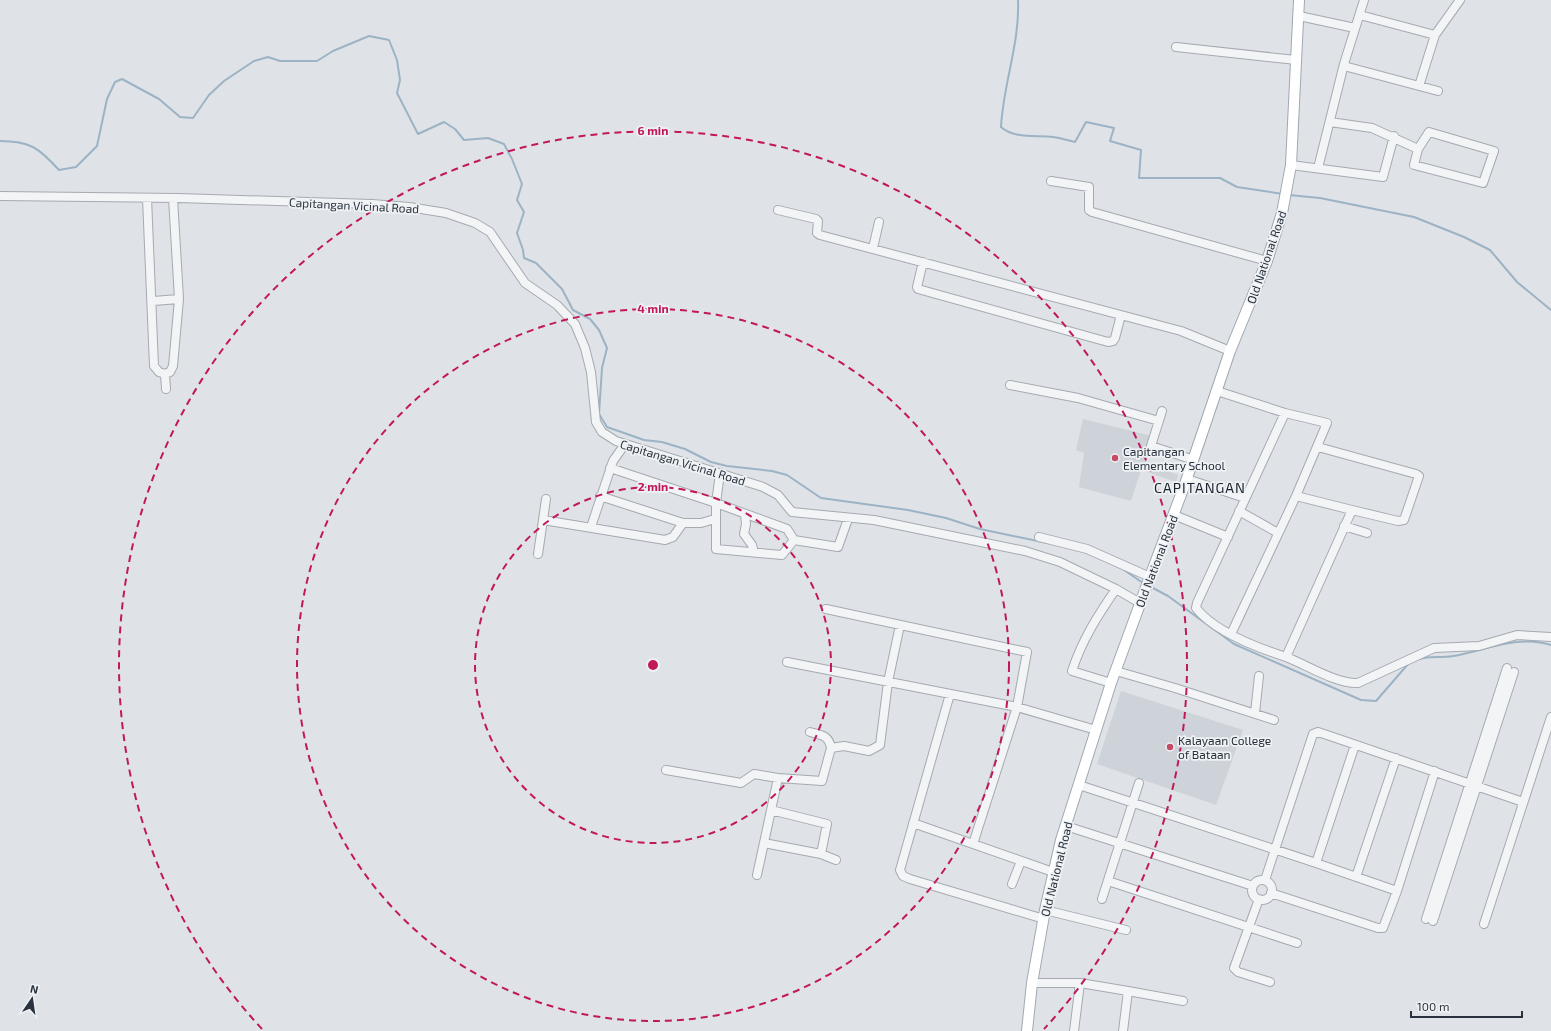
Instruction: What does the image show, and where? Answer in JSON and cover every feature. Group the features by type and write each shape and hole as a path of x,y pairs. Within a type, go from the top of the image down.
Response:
{"main road":[{"name":"Old National Road","path":"1027,1031 1032,984 1044,914 1053,872 1078,785 1111,683 1194,460 1230,352 1267,261 1282,213 1291,165 1299,0"}],"street":[{"path":"1318,168 1344,66 1364,0"},
{"path":"1419,86 1435,35 1460,0"},
{"path":"1360,14 1435,35"},
{"path":"1299,16 1355,28"},
{"path":"1176,47 1296,60"},
{"path":"1344,66 1438,91"},
{"path":"1330,122 1372,128 1394,136 1418,149"},
{"path":"1429,132 1494,151 1483,183 1414,165 1418,149 1429,132"},
{"path":"1291,165 1383,177 1394,136"},
{"path":"1051,181 1089,187 1088,205 1089,210 1092,212 1267,261"},
{"name":"Capitangan Vicinal Road","path":"0,196 173,198 372,204 409,207 446,213 475,223 490,232 524,283 557,305 575,324 586,348 591,372 596,422 602,432 616,441 763,487 778,495 792,512 848,519 874,520 1025,551 1060,562 1116,589 1140,603"},
{"path":"147,198 153,301 154,366 159,372 165,374 170,372 173,366 179,299 173,198"},
{"path":"778,210 816,219 818,221 817,233 820,235 1181,331 1230,352"},
{"path":"873,248 879,222"},
{"path":"923,262 917,286 922,292 1049,327 1108,342 1113,341 1121,315"},
{"path":"153,301 179,299"},
{"path":"165,374 166,389"},
{"path":"1010,385 1078,398 1159,420"},
{"path":"1217,391 1285,413 1327,423 1296,496 1231,634"},
{"path":"1162,411 1151,446 1194,460"},
{"path":"1285,413 1197,603 1196,608 1204,617 1249,644 1286,657 1334,679 1347,683 1358,683 1427,650 1479,646 1517,635 1551,637"},
{"path":"590,527 610,468 625,444"},
{"path":"1296,496 1398,522 1404,520 1419,476 1318,447"},
{"path":"610,468 716,503 787,529 794,540 838,547 848,519"},
{"path":"720,474 715,519 716,549 782,555 794,540"},
{"path":"1187,479 1245,498"},
{"path":"600,496 683,523 701,523 715,519"},
{"path":"538,554 546,499"},
{"path":"1286,657 1352,510"},
{"path":"1239,512 1278,533"},
{"path":"745,514 746,524 744,534 752,545 754,552"},
{"path":"1174,515 1228,537"},
{"path":"543,520 665,540 673,537 683,523"},
{"path":"1344,526 1367,533"},
{"path":"1039,537 1087,549 1147,583"},
{"path":"1111,683 1072,671 1080,646 1096,618 1116,589"},
{"path":"826,609 1027,652 1017,707 973,844"},
{"path":"831,748 844,746 869,751 880,745 888,682 900,624"},
{"path":"787,662 1017,707 1096,730"},
{"path":"1430,920 1510,670"},
{"path":"1116,671 1274,720"},
{"path":"1255,713 1259,676"},
{"path":"950,694 900,870 903,876 1044,914 1126,930"},
{"path":"1484,924 1551,717"},
{"path":"666,770 742,782 754,774 822,782 831,748 830,740 826,736 810,732"},
{"path":"1265,880 1313,734 1318,732 1523,802"},
{"path":"1316,863 1355,745"},
{"path":"1356,877 1396,758"},
{"path":"1271,893 1378,928 1383,928 1386,923 1435,771"},
{"path":"757,875 778,778"},
{"path":"1102,900 1139,784"},
{"path":"1078,785 1276,849 1396,892"},
{"path":"771,810 827,824 821,854"},
{"path":"913,823 1053,872"},
{"path":"1066,826 1253,886"},
{"path":"764,843 821,854 836,860"},
{"path":"1012,884 1021,861"},
{"path":"1259,899 1252,892 1253,886 1259,880 1265,880 1270,884 1271,893"},
{"path":"1108,881 1297,943"},
{"path":"1259,899 1264,899 1271,893"},
{"path":"1259,899 1234,968 1238,972 1270,982"},
{"path":"1032,984 1080,983 1128,990 1183,1001"},
{"path":"1074,1031 1080,983"},
{"path":"1123,1031 1128,990"}],"shaded area":[{"name":"Capitangan Elementary School","path":"1083,419 1152,436 1146,462 1178,475 1176,482 1141,470 1131,501 1079,487 1084,453 1076,450"},
{"name":"Kalayaan College of Bataan","path":"1121,691 1243,730 1216,805 1097,764"}],"waterway":[{"path":"1018,0 1018,16 1014,48 1002,111 1001,127 1006,131 1019,135 1053,137 1075,142 1086,122 1114,128 1110,141 1141,150 1139,178 1220,178 1237,187 1283,194"},
{"path":"0,141 27,144 46,156 59,170 76,167 97,146 107,99 115,82 122,79 159,99 180,117 193,118 209,95 224,81 254,61 268,57 280,61 317,61 333,51 369,36 389,40 397,60 400,80 397,93 418,134 444,122 455,129 464,140 488,138 504,144 522,184 517,200 524,212 517,233 524,258 536,263 562,289 573,310 590,319 599,330 607,348 602,368 599,414 607,427 644,440 662,442 685,449 711,462 727,466 772,471 787,475 821,498 908,510 946,518 980,529 1047,543"},
{"path":"1289,195 1320,198 1414,217 1464,237 1490,250 1517,282 1551,310"},
{"path":"1124,570 1143,583"},
{"path":"1151,587 1168,596 1234,644 1361,700 1376,701 1409,663"},
{"path":"1419,659 1465,654 1514,642 1527,641 1551,645"}],"place":[{"name":"Capitangan Elementary School","path":"1115,458"},
{"name":"Kalayaan College of Bataan","path":"1170,747"}],"district":[{"name":"CAPITANGAN","path":"1200,487"}]}
